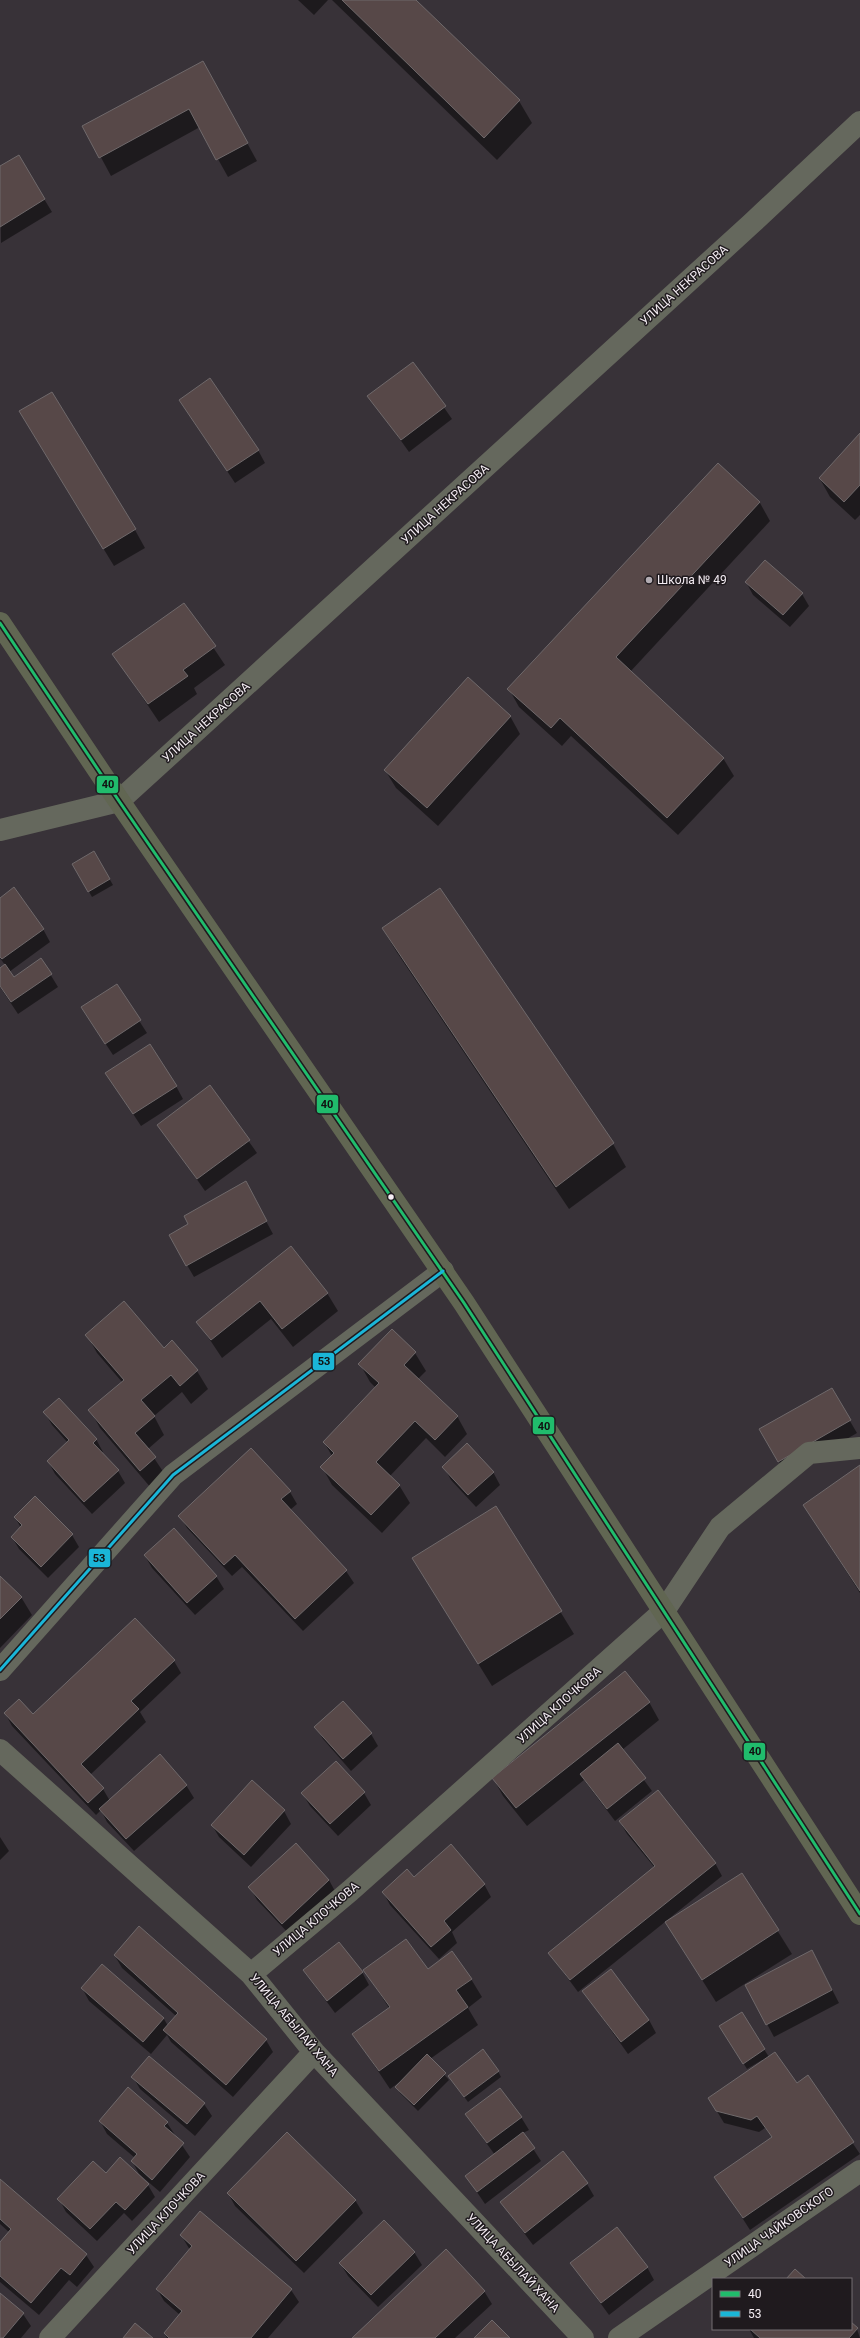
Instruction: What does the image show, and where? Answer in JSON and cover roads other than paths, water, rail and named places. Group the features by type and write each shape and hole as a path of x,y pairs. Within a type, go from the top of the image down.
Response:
{"main road":[{"path":"0,623 119,801 443,1271 860,1914"}],"street":[{"name":"УЛИЦА НЕКРАСОВА","path":"0,830 119,801 751,224 860,122"},
{"path":"0,1670 174,1475 443,1271"},
{"name":"УЛИЦА КЛОЧКОВА","path":"252,1974 350,1891 664,1611 720,1527 809,1453 860,1448"},
{"name":"УЛИЦА АБЫЛАЙ ХАНА","path":"0,1750 252,1974 314,2052 583,2338"},
{"name":"УЛИЦА КЛОЧКОВА","path":"50,2338 314,2052"},
{"name":"УЛИЦА ЧАЙКОВСКОГО","path":"619,2338 860,2171"}],"place":[{"name":"Школа № 49","path":"649,580"}]}
